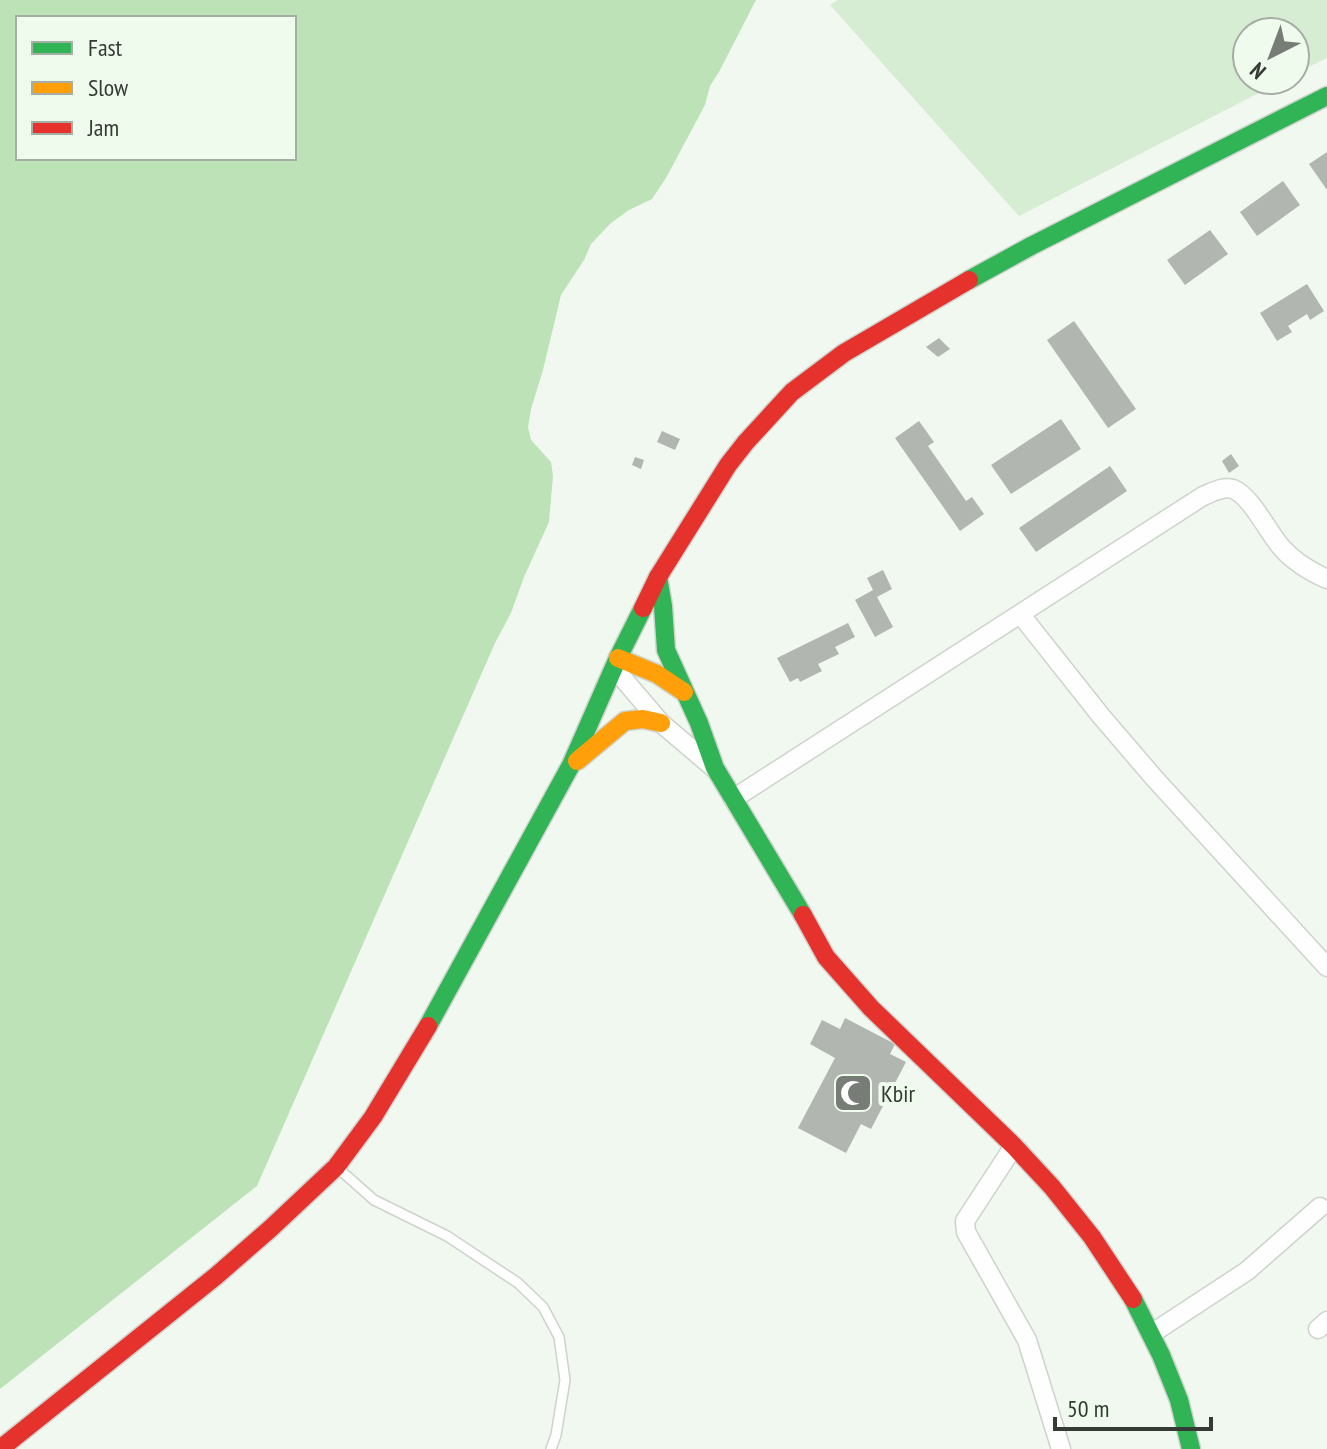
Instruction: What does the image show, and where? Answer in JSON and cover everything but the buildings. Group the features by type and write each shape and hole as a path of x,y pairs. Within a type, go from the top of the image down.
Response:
{"street":[{"path":"0,1449 216,1276 336,1167 373,1117 439,1009 571,765 658,577 728,465 782,402 844,353 924,305 1031,246 1327,96"},
{"path":"733,799 1203,496 1229,488 1238,492 1296,562 1327,579"},
{"path":"658,577 666,650 699,723 715,768 826,957 871,1008 1014,1146 1092,1237 1135,1303 1151,1334 1179,1400 1191,1449"},
{"path":"1021,615 1155,779 1327,967"},
{"path":"616,663 657,674 684,692"},
{"path":"616,663 661,723 715,768"},
{"path":"571,765 625,721 647,718 661,723"},
{"path":"1014,1146 965,1221 966,1232 1027,1340 1061,1449"},
{"path":"1151,1334 1247,1271 1320,1207"}],"lane":[{"path":"336,1167 374,1200 447,1236 518,1283 543,1307 559,1337 565,1380 551,1449"}],"shaded area":[{"path":"0,0 756,0 666,178 652,199 611,223 591,244 561,295 528,427 531,440 551,462 553,476 549,522 257,1186 0,1389"},
{"path":"838,0 1327,0 1327,58 1311,66 1311,16 1231,16 1231,96 1253,96 1019,216 830,5"}],"traffic: fast":[{"path":"969,280 1327,96"},
{"path":"658,577 666,650 699,723 715,768 803,915"},
{"path":"428,1026 571,765 643,608"},
{"path":"1133,1299 1179,1400 1191,1449"}],"traffic: slow":[{"path":"618,658 657,674 684,692"},
{"path":"577,761 625,721 643,719 661,723"}],"traffic: jam":[{"path":"643,608 658,577 728,465 792,392 844,353 969,280"},
{"path":"803,915 826,957 871,1008 1014,1146 1052,1187 1092,1237 1133,1299"},
{"path":"0,1449 216,1276 336,1167 373,1117 428,1026"}],"place":[{"name":"Kbir","path":"853,1093"}]}
